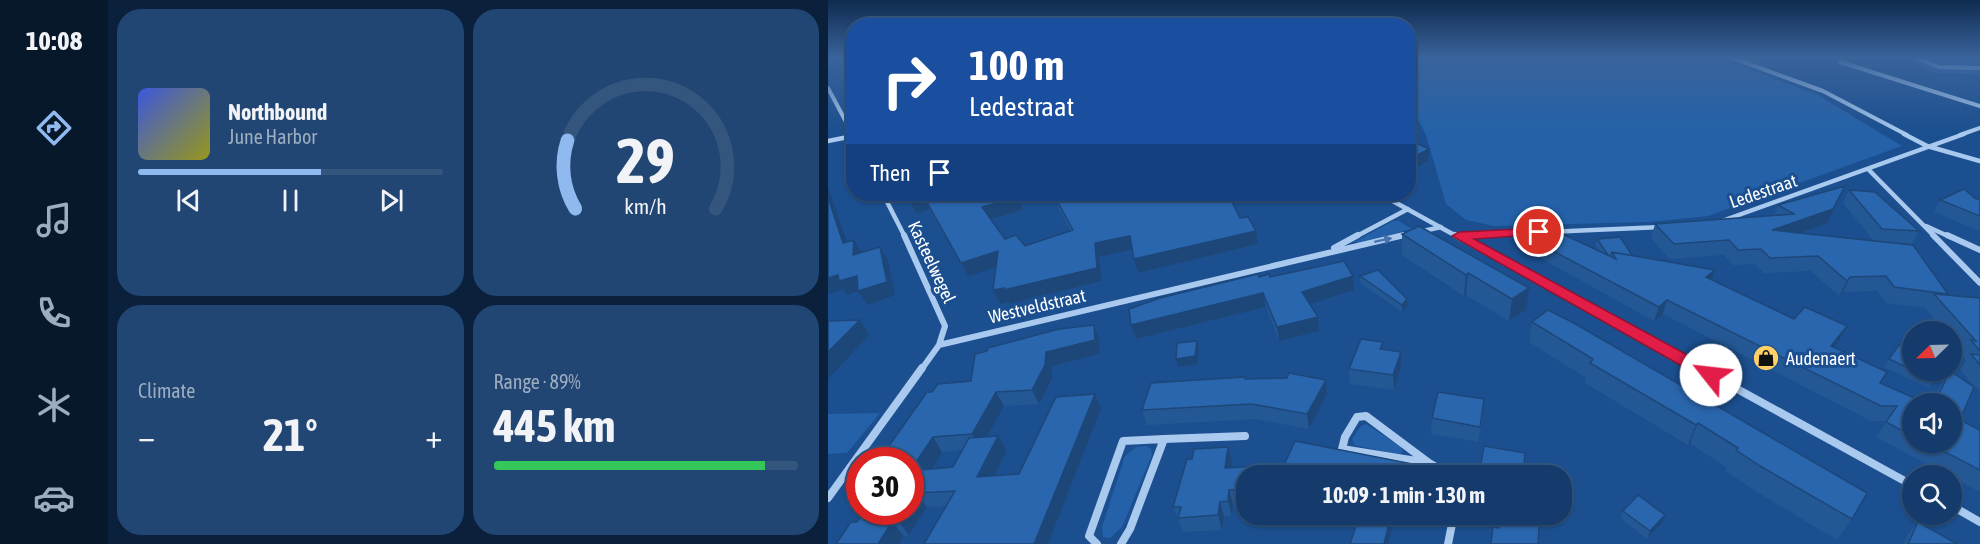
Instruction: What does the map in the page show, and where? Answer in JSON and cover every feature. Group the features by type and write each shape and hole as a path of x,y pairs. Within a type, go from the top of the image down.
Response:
{"street":[{"path":"1799,82 1823,91 1927,146 1980,161"},
{"path":"1905,82 1980,106"},
{"path":"828,88 846,123"},
{"name":"Ledestraat","path":"1712,225 1980,128"},
{"path":"828,141 846,138"},
{"path":"1868,169 1980,283"},
{"name":"Kasteelwegel","path":"887,201 919,265 945,326 939,345"},
{"path":"1393,201 1902,480"},
{"name":"Westveldstraat","path":"1326,252 1408,209"},
{"path":"1923,225 1980,250"},
{"path":"1459,236 1666,226"},
{"name":"Westveldstraat","path":"939,345 1326,252 1441,227"},
{"path":"828,498 939,345"},
{"path":"1429,463 1342,449 1345,437 1358,417 1366,416 1384,427 1432,465"},
{"path":"1096,544 1089,536 1123,441 1245,436"},
{"path":"1121,544 1130,529 1164,439"},
{"path":"1962,512 1980,522"},
{"path":"1448,544 1452,525"}],"shaded area":[{"path":"1416,82 1784,82 1818,95 1902,146 1708,216 1649,222 1494,226 1466,220 1446,204 1426,135 1416,118"},
{"path":"1393,221 1399,221 1412,229 1359,243 1354,242"},
{"path":"880,413 852,447 846,447 846,453 828,454 828,414"},
{"path":"1366,424 1401,447 1403,453 1395,454 1354,445 1352,439 1361,426"},
{"path":"1147,446 1151,449 1152,455 1122,527 1110,538 1103,537 1102,527 1125,456 1136,447"}],"building":[{"path":"1416,143 1429,149 1416,156"},
{"path":"1845,186 1833,209 1772,230 1913,245 1948,294 1894,287 1886,276 1850,277 1847,281 1818,256 1770,258 1761,249 1738,250 1729,240 1674,244 1655,224 1794,214 1778,205"},
{"path":"1964,189 1980,200 1980,216 1940,200"},
{"path":"1849,190 1875,192 1919,231 1882,229"},
{"path":"828,197 843,243 854,240 853,255 880,247 887,282 858,291 857,276 839,281 838,275 828,278"},
{"path":"926,201 1006,201 982,207 1005,239 1016,235 1025,246 1073,230 1057,201 1232,201 1240,218 1248,217 1256,231 1134,259 1130,236 1095,243 1097,268 1003,290 1004,288 993,290 998,251 961,263"},
{"path":"1419,226 1529,288 1512,299 1468,273 1466,275 1402,234"},
{"path":"1556,231 1616,259 1612,252 1715,270 1706,277 1794,319 1805,307 1847,326 1831,346 1887,372 1880,383 1903,393 1902,431 1886,422 1897,406 1881,406 1667,300 1659,307 1536,242"},
{"path":"1620,237 1632,255 1612,252 1610,256 1597,239"},
{"path":"1344,261 1353,276 1302,292 1318,317 1277,327 1263,293 1131,325 1129,309 1160,298 1258,274 1259,277 1269,274 1270,277"},
{"path":"1378,270 1407,299 1402,305 1360,276"},
{"path":"1934,294 1980,298 1980,351 1971,340 1976,341 1962,325 1962,321 1958,321"},
{"path":"1548,310 1867,493 1852,519 1760,466 1736,450 1738,448 1698,423 1696,425 1590,363 1593,359 1532,322"},
{"path":"860,320 828,352 828,321"},
{"path":"1094,325 1095,340 1046,352 1045,365 1032,390 996,392 972,434 933,437 924,450 924,447 888,447 927,392 932,392 938,384 971,381 975,354 987,351 988,348 1059,329"},
{"path":"1361,339 1383,342 1380,349 1401,352 1393,375 1349,369"},
{"path":"1197,341 1195,356 1176,359 1177,343"},
{"path":"1899,345 1902,347 1902,365 1889,359"},
{"path":"1971,354 1980,355 1980,365"},
{"path":"1289,373 1326,380 1307,414 1252,404 1142,410 1151,383 1245,377 1245,379 1287,378"},
{"path":"1962,379 1974,387 1962,415 1962,393 1939,393 1945,381 1962,381"},
{"path":"1438,392 1484,399 1480,427 1432,418"},
{"path":"1095,394 1034,544 924,544 955,491 924,493 924,470 953,467 969,438 998,436 977,477 1019,474 1056,397"},
{"path":"1962,421 1980,430 1980,470 1947,453 1962,453"},
{"path":"1295,441 1418,465 1284,465"},
{"path":"1484,446 1525,453 1524,465 1481,465"},
{"path":"1228,447 1225,468 1236,467 1236,490 1229,490 1228,501 1220,502 1218,515 1178,518 1181,507 1173,507 1187,459 1192,459 1194,449"},
{"path":"1638,495 1665,515 1650,531 1623,511"},
{"path":"849,525 890,525 878,544 836,544"},
{"path":"1356,525 1388,525 1384,544 1350,544"},
{"path":"1499,525 1539,525 1538,544 1491,544 1493,527 1499,528"},
{"path":"1917,525 1923,525 1957,544 1908,544"}],"place":[{"name":"Audenaert","path":"1766,358"}],"route":[{"path":"1539,232 1459,236 1711,375"}]}
